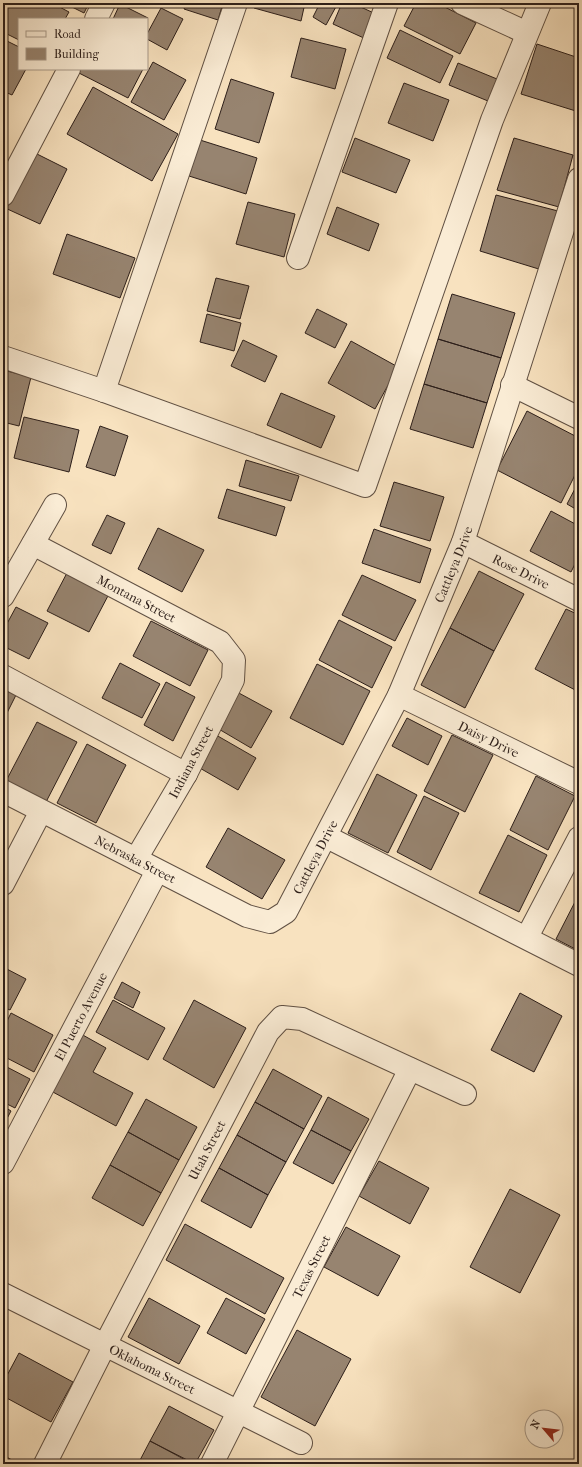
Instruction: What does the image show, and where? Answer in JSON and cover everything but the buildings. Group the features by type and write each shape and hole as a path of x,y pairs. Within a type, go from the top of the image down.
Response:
{"street":[{"path":"96,18 104,3"},
{"path":"104,391 236,3"},
{"path":"298,258 387,3"},
{"path":"462,3 527,33"},
{"path":"3,357 104,391 365,486 492,120 540,3"},
{"path":"3,195 68,70"},
{"name":"Cattleya Drive","path":"270,922 286,912 327,837 399,695 463,542 579,179"},
{"path":"512,385 579,418"},
{"path":"3,596 55,505"},
{"name":"Rose Drive","path":"463,542 579,600"},
{"name":"Montana Street","path":"33,544 220,642 234,660"},
{"name":"Indiana Street","path":"136,859 186,774 233,680 234,660"},
{"path":"3,676 186,774"},
{"name":"Daisy Drive","path":"399,695 579,783"},
{"name":"Nebraska Street","path":"3,792 247,916 270,922"},
{"path":"3,884 42,811"},
{"path":"327,837 527,937 579,965"},
{"path":"527,937 579,838"},
{"name":"El Puerto Avenue","path":"3,1163 158,871"},
{"name":"Utah Street","path":"45,1464 105,1345 268,1032 282,1017 302,1019 465,1094"},
{"name":"Texas Street","path":"212,1464 410,1069"},
{"name":"Oklahoma Street","path":"3,1294 301,1443"}]}
